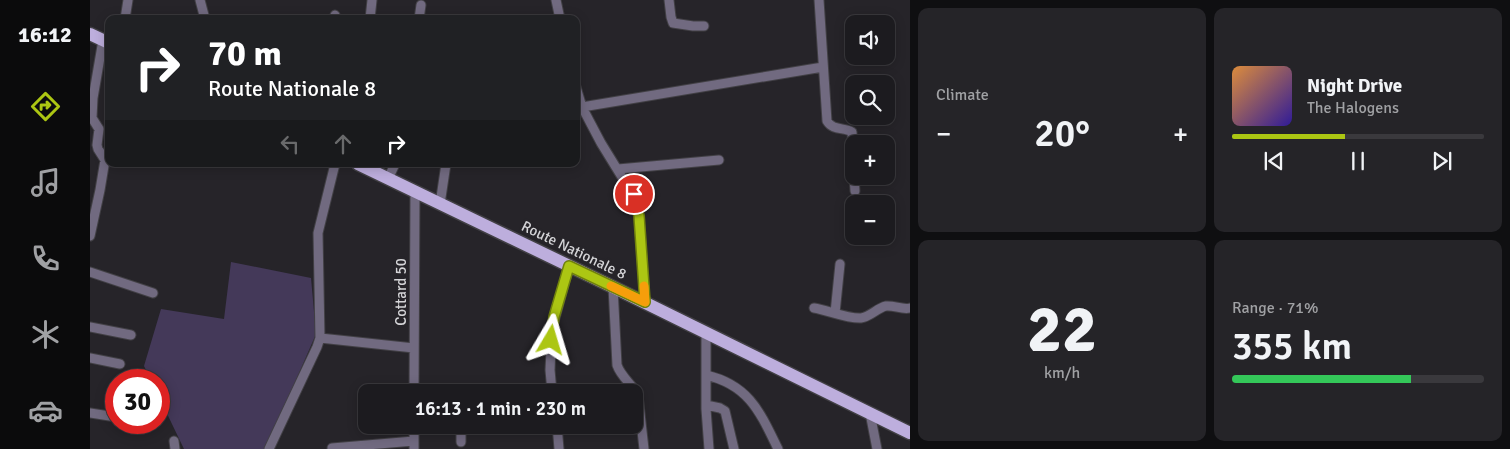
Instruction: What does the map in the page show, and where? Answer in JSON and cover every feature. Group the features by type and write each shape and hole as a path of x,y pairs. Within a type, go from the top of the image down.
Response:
{"main road":[{"path":"90,34 105,42"},
{"name":"Route Nationale 8","path":"364,167 645,302 910,433"}],"street":[{"path":"126,15 128,0"},
{"path":"200,0 204,15"},
{"path":"370,15 372,0"},
{"path":"556,0 559,15"},
{"path":"669,0 673,23 704,26"},
{"path":"819,0 827,121 833,127 850,130 852,135"},
{"path":"420,15 421,5"},
{"path":"90,236 105,160 98,149 99,129 92,118 93,98 105,46"},
{"path":"582,107 823,67"},
{"path":"580,100 601,143 634,194 639,216 645,302"},
{"path":"618,169 719,160"},
{"path":"269,449 320,338 318,233 334,167"},
{"path":"388,179 394,167"},
{"path":"440,204 446,167"},
{"path":"855,185 855,191"},
{"name":"Cottard 50","path":"414,384 415,192"},
{"path":"835,312 840,264"},
{"path":"551,384 552,328 569,266"},
{"path":"90,272 153,293"},
{"path":"613,287 617,365 620,373 638,395 644,449"},
{"path":"814,308 862,318 885,306 910,308"},
{"path":"90,327 131,336"},
{"path":"706,332 706,405 709,449"},
{"path":"320,338 414,348"},
{"path":"90,358 120,364"},
{"path":"706,375 726,381 744,393 756,408 778,449"},
{"path":"706,405 720,408 724,411 727,416 734,449"},
{"path":"90,413 105,415"},
{"path":"870,413 877,449"},
{"path":"461,434 461,442"},
{"path":"558,434 559,449"},
{"path":"332,448 414,445"}],"shaded area":[{"path":"231,262 311,278 316,334 266,449 184,449 170,420 170,369 146,369 144,366 161,309 224,319"}],"slow traffic":[{"path":"611,286 645,302 644,286"}],"route":[{"path":"551,340 554,317 569,266 645,302 639,216 634,194"}]}
